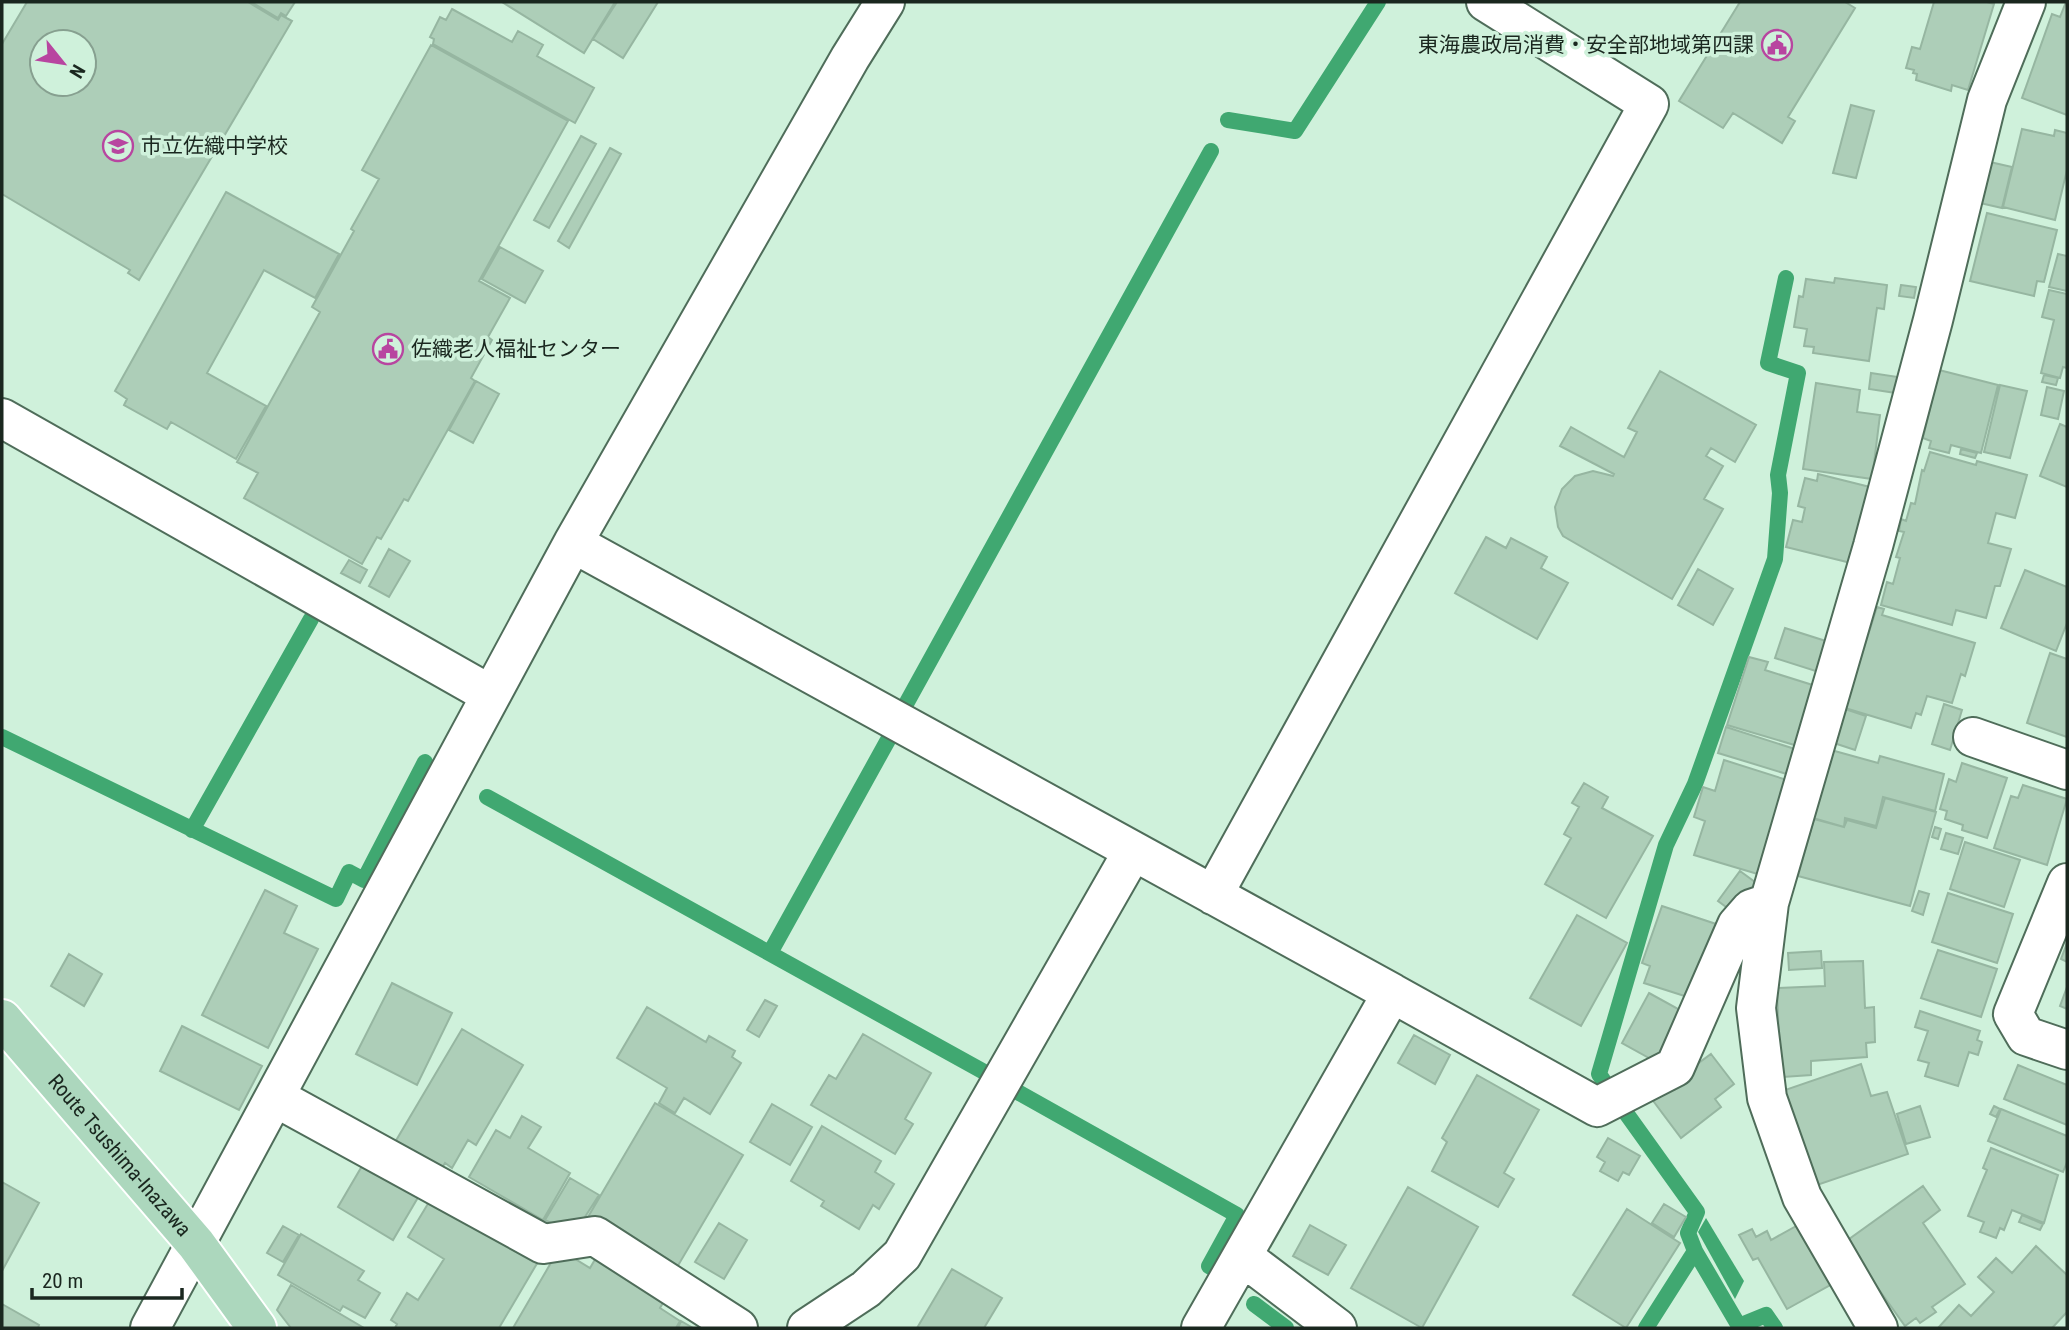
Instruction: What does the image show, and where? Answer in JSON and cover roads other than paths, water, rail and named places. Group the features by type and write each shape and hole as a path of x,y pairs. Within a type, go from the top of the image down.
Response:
{"main road":[{"name":"Route Tsushima-Inazawa","path":"2,1019 196,1244 257,1328"}],"street":[{"path":"150,1328 573,543 850,58 885,2"},
{"path":"1213,895 1649,104 1486,2"},
{"path":"1878,1328 1802,1197 1767,1098 1756,1009 1769,903 1873,546 1933,320 1987,100 2026,2"},
{"path":"2,418 491,695"},
{"path":"573,543 1597,1107 1675,1067 1737,925 1751,909 1769,903"},
{"path":"1973,737 2067,770"},
{"path":"807,1328 866,1289 902,1255 1133,851"},
{"path":"2067,883 2012,1014 2026,1037 2067,1050"},
{"path":"1201,1328 1392,993"},
{"path":"275,1097 542,1244 595,1236 738,1328"},
{"path":"1242,1256 1337,1328"}],"waterway":[{"path":"1228,120 1295,131 1378,2"},
{"path":"906,704 1211,151"},
{"path":"1607,1086 1599,1074 1666,845 1695,784 1775,559 1780,493 1778,475 1798,373 1768,363 1786,278"},
{"path":"192,830 311,619"},
{"path":"2,737 336,899 349,872 364,880 425,762"},
{"path":"770,953 888,740"},
{"path":"487,797 986,1073"},
{"path":"1014,1090 1237,1215 1209,1266 1216,1270"},
{"path":"1626,1113 1697,1212 1688,1233 1695,1251 1646,1328"},
{"path":"1695,1251 1739,1326 1766,1315 1775,1328"},
{"path":"1254,1304 1286,1328"}],"place":[{"name":"東海農政局消費・安全部地域第四課","path":"1777,45"},
{"name":"市立佐織中学校","path":"118,146"},
{"name":"佐織老人福祉センター","path":"388,349"}]}
